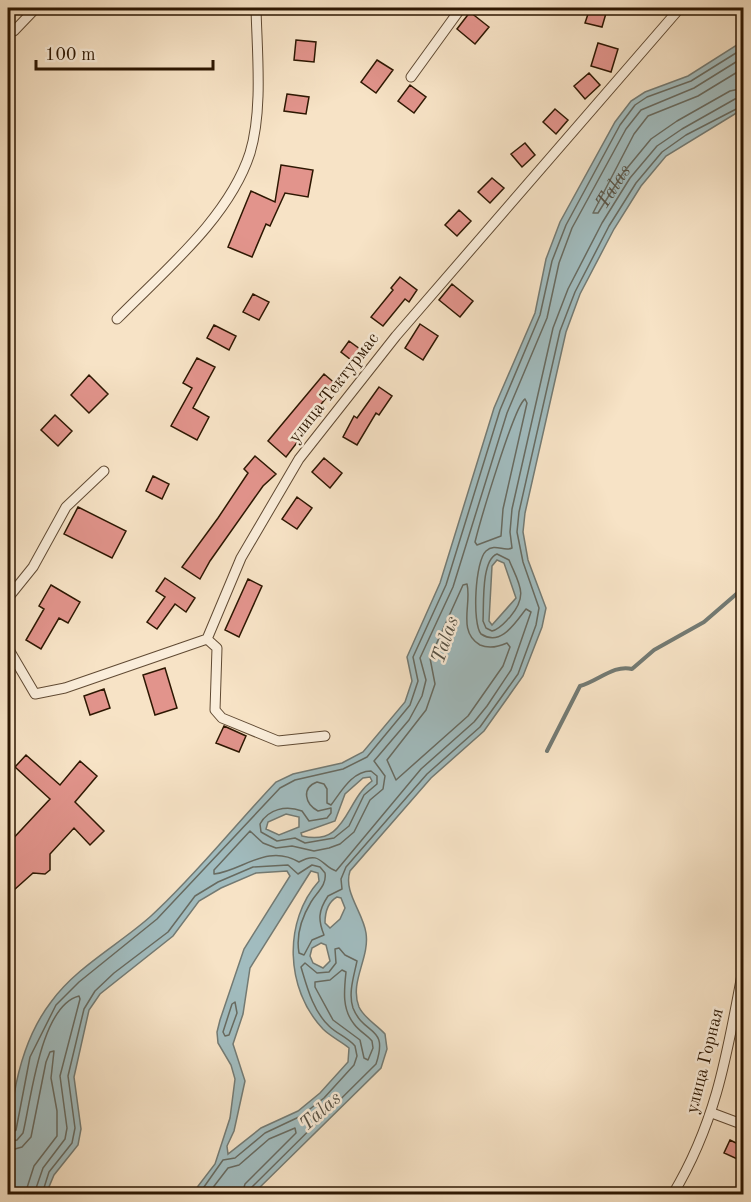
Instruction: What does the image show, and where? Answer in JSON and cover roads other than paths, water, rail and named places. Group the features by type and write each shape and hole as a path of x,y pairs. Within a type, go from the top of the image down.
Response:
{"street":[{"path":"14,31 36,8"},
{"path":"117,319 222,207 250,153 259,92 256,8"},
{"path":"411,76 461,8"},
{"name":"улица Тектурмас","path":"207,639 241,558 299,459 396,336 680,8"},
{"path":"8,598 33,567 66,507 104,471"},
{"path":"8,648 35,693 65,688 207,639 218,648 214,710 222,718 278,741 325,736"},
{"name":"улица Горная","path":"673,1194 686,1172 712,1113 744,964"},
{"path":"712,1113 744,1125"}],"water":[{"name":"Talas","path":"743,41 743,109 666,156 641,186 614,229 580,294 566,332 525,513 523,532 528,560 546,608 542,627 523,676 484,731 431,778 350,871 349,887 366,933 365,952 356,988 357,998 364,1015 385,1034 387,1049 381,1068 253,1194 192,1194 215,1164 230,1118 235,1079 231,1065 218,1043 217,1032 220,1020 244,949 290,876 287,871 256,873 221,888 199,901 173,936 100,994 89,1010 74,1077 81,1129 78,1145 54,1175 46,1194 8,1194 11,1120 20,1069 27,1045 38,1023 61,989 168,900 276,782 293,774 342,763 363,752 405,702 412,681 407,657 440,583 494,408 535,313 546,259 560,222 615,122 631,101 645,92 688,76","holes":["497,560 504,563 516,598 492,625 489,621 492,566","370,777 372,781 363,789 337,828 328,835 317,838 302,836 301,833 335,821 345,794 363,778","286,814 299,817 299,827 279,835 266,829 268,822","311,871 318,873 319,881 307,897 294,935 293,955 296,975 301,995 310,1013 326,1032 349,1048 348,1062 320,1093 298,1111 261,1128 228,1154 227,1146 234,1131 245,1081 233,1044 243,1014 250,968","341,898 345,908 340,919 330,928 325,923 326,915 334,899","321,943 326,945 330,961 323,968 313,963 310,956 312,948"]}],"waterway":[{"path":"744,431 738,453 744,473"},
{"path":"547,751 580,686 612,671 632,669 654,650 704,622 741,590 744,584"}]}
